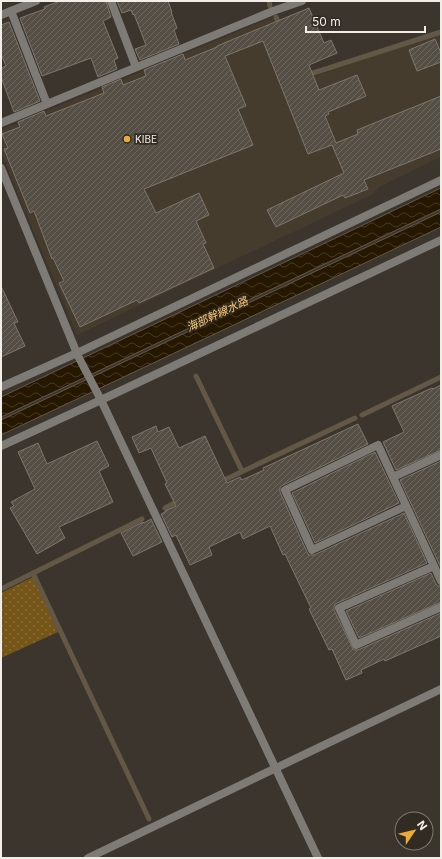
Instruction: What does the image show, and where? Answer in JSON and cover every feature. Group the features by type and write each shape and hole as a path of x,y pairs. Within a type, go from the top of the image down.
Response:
{"street":[{"path":"1,15 36,1"},
{"path":"111,1 136,67"},
{"path":"1,123 273,11 302,1"},
{"path":"11,11 47,104"},
{"path":"1,168 78,354 100,397 318,858"},
{"path":"1,387 78,354 441,180"},
{"path":"1,446 100,397 441,240"},
{"path":"406,506 312,550 285,490 378,445 441,581"},
{"path":"393,477 441,455"},
{"path":"434,566 339,608 356,645 441,607"},
{"path":"88,858 441,689"}],"shaded area":[{"path":"273,17 301,81 441,33 441,157 381,186 371,195 77,335 1,153 1,130"},
{"path":"33,577 58,632 1,658 1,593"}],"water":[{"name":"海部幹線水路","path":"441,188 441,209 1,417 1,397"},
{"path":"441,212 441,227 1,435 1,420"}],"building":[{"path":"60,1 106,1 111,17 103,21 118,58 114,60 117,69 98,77 91,58 42,76 20,18 45,9 44,7"},
{"path":"117,1 168,1 177,28 174,30 179,44 140,60 135,49 146,45 134,14 133,15 131,10 122,13"},
{"path":"309,8 324,43 331,40 337,53 309,65 319,90 357,75 366,96 328,112 329,114 325,116 336,143 358,134 357,130 441,96 441,149 364,180 368,189 345,198 343,195 276,227 267,210 344,173 332,145 308,154 263,41 225,56 246,106 238,109 253,145 144,189 156,213 199,193 209,215 196,221 206,243 203,244 214,268 139,303 137,300 80,327 59,283 64,281 53,258 52,259 34,211 30,213 4,149 8,148 2,134 20,127 18,122 44,111 46,116 104,93 102,87 121,79 123,85 146,76 144,70 183,54 185,60"},
{"path":"9,22 40,101 14,112 1,77 1,68 6,66 1,54 1,25"},
{"path":"435,39 441,53 441,62 417,71 409,50"},
{"path":"1,286 18,322 14,323 25,346 1,357"},
{"path":"441,385 441,450 396,470 383,442 404,432 392,406"},
{"path":"358,424 368,444 283,485 280,487 280,492 309,555 314,555 404,513 427,563 335,604 334,610 353,649 358,650 441,613 441,636 385,661 384,659 361,670 362,673 346,680 332,649 329,650 309,609 311,608 285,554 283,555 270,526 243,539 240,532 209,547 212,555 190,565 176,535 172,537 161,514 176,506 165,484 167,483 151,448 139,453 132,437 156,426 158,432 169,427 179,448 205,436 227,483 240,477 242,480 264,470 263,468"},
{"path":"97,441 109,466 99,471 113,502 59,527 65,538 37,554 10,508 14,506 11,502 35,489 18,452 38,443 47,464"},
{"path":"375,452 399,503 315,543 292,493"},
{"path":"441,461 441,568 400,480"},
{"path":"151,519 162,542 133,556 121,533"},
{"path":"431,573 436,584 441,586 441,602 359,638 346,611"}],"waterway":[{"path":"269,1 270,6"},
{"path":"276,17 280,27"},
{"path":"307,75 441,32"},
{"path":"196,376 242,471"},
{"path":"362,415 441,377"},
{"path":"220,482 355,418"},
{"path":"165,508 180,500"},
{"path":"1,589 142,519"},
{"path":"33,573 149,819"}],"place":[{"name":"KIBE","path":"127,139"}]}
